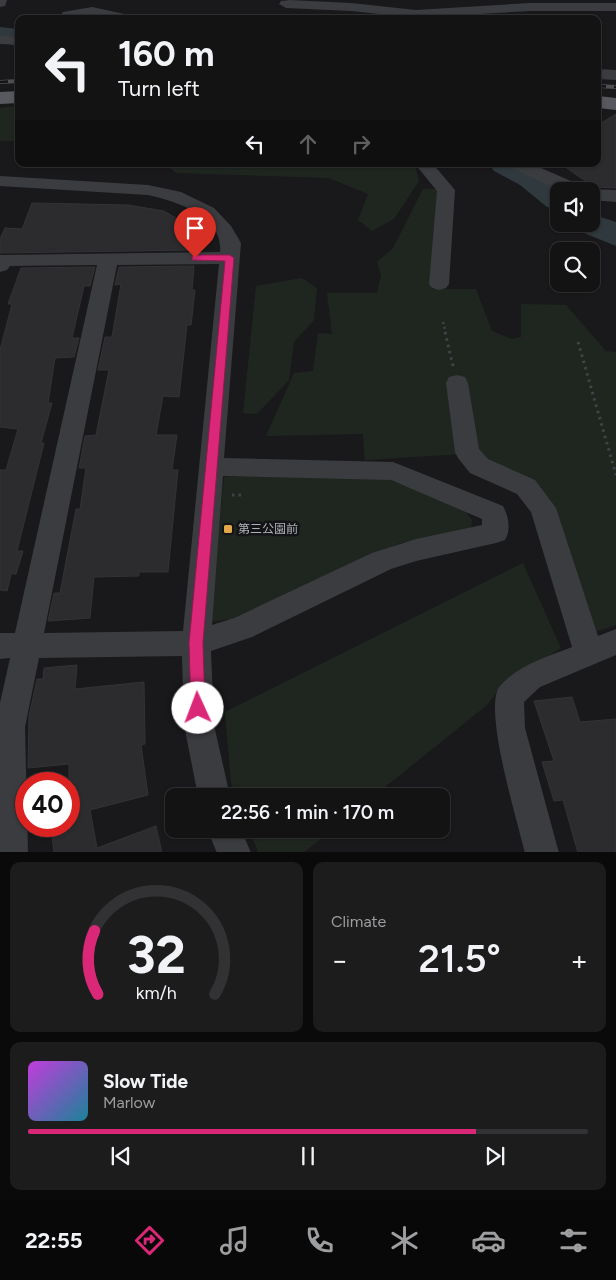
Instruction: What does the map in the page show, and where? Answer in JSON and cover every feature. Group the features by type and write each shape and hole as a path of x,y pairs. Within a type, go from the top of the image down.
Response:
{"main road":[{"path":"0,98 15,97"},
{"path":"601,102 616,104"}],"street":[{"path":"285,15 283,2 416,14 530,7 616,7"},
{"path":"68,15 92,11 110,15"},
{"path":"0,40 15,41"},
{"path":"601,74 616,75"},
{"path":"427,167 446,190 439,284"},
{"path":"524,167 556,182"},
{"path":"0,182 148,190 171,194 197,204 215,217 224,227 231,243 196,643 199,725 212,788"},
{"path":"600,195 616,196"},
{"path":"1,262 230,258"},
{"path":"11,852 10,727 14,646 108,259"},
{"path":"457,383 467,452 478,466 526,487 543,508 603,648 530,678 510,697 510,728 542,852"},
{"path":"14,646 196,643 242,628 382,560 416,550 496,533 494,512 393,471 212,467"},
{"path":"228,838 234,852"}],"path":[{"path":"443,322 457,383"},
{"path":"578,342 616,475"}],"shaded area":[{"path":"15,106 15,141 0,141 0,108"},
{"path":"169,167 416,167 419,181 394,219 372,231 358,220 368,194 329,178 176,173"},
{"path":"423,189 442,189 432,289 476,289 492,331 512,339 521,337 521,304 566,305 606,351 616,352 616,625 574,639 541,515 518,491 463,454 365,460 363,434 266,436 294,373 313,371 318,333 332,334 327,293 377,293 381,275 377,262 393,248"},
{"path":"302,278 317,288 314,320 294,342 289,380 257,414 243,413 256,286"},
{"path":"297,475 384,478 461,506 472,520 471,531 400,543 231,619 210,622 224,477"},
{"path":"523,563 561,648 503,685 487,705 384,788 233,788 225,712"},
{"path":"253,838 322,838 304,852 258,852"}],"building":[{"path":"616,114 616,188 600,187 600,182 587,182 565,167 601,167 601,123"},
{"path":"32,203 128,205 164,211 198,231 196,250 0,253 0,239 5,228 22,229"},
{"path":"194,266 192,290 195,290 191,325 187,325 179,397 163,396 156,435 177,435 172,470 178,470 168,572 139,572 139,576 94,577 90,618 48,621 54,593 60,593 76,509 80,509 86,468 79,468 85,436 96,435 109,370 98,370 105,337 112,337 121,284 115,285 119,267"},
{"path":"95,267 90,286 84,286 72,338 79,338 74,357 55,358 48,403 52,403 17,551 23,551 16,574 11,574 7,591 0,590 0,470 6,470 18,429 0,427 0,350 12,304 8,304 21,268"},
{"path":"77,665 75,689 144,682 145,744 141,745 148,795 90,810 97,848 156,826 162,852 54,852 52,837 80,837 80,772 69,772 69,764 28,768 29,716 37,679 43,679 44,668"},
{"path":"572,697 580,722 616,719 616,852 578,852 563,800 554,801 542,762 554,761 534,701"}],"waterway":[{"path":"0,35 15,37"},
{"path":"511,167 532,178 550,193"},
{"path":"600,228 616,235"}],"railway":[{"path":"0,82 15,81"},
{"path":"601,86 616,87"}],"place":[{"name":"第三公園前","path":"228,529"}],"route":[{"path":"195,258 230,258 196,643 198,708"}]}
